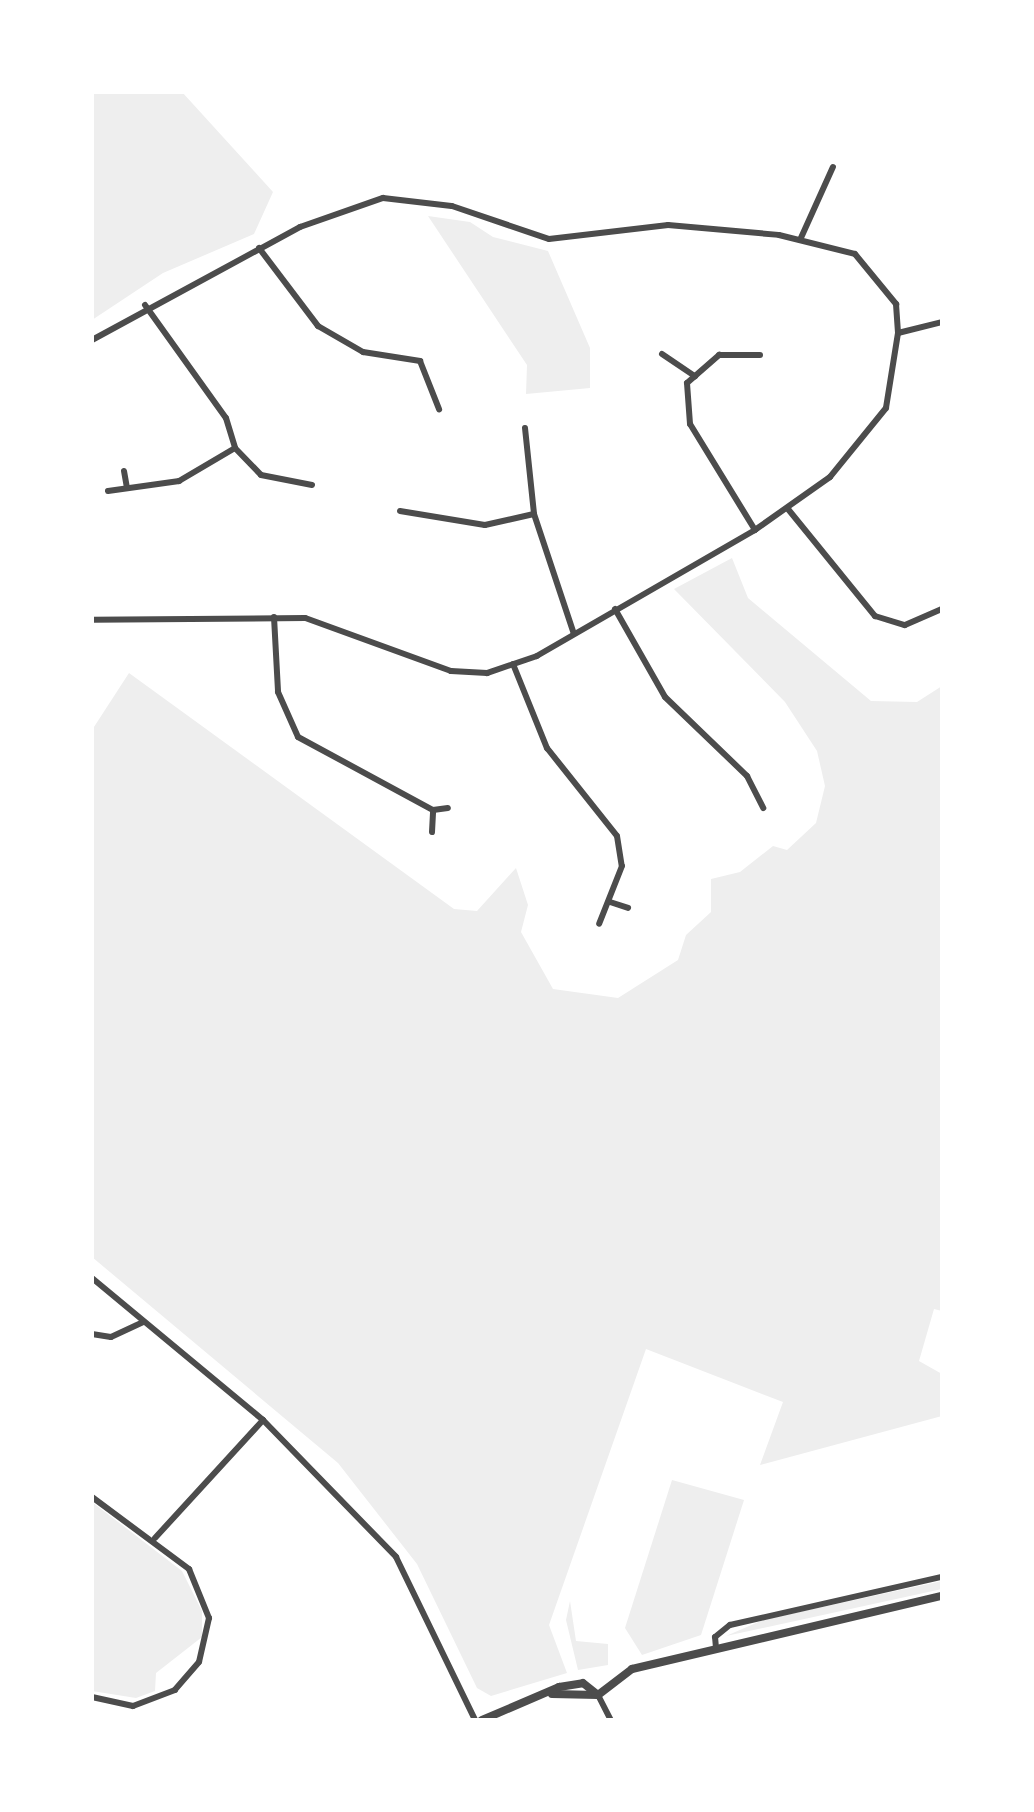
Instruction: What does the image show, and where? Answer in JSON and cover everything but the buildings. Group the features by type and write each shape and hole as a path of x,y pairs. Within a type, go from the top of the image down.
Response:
{"street":[{"path":"800,240 833,167"},
{"path":"92,340 145,305 300,227 383,198 452,206 549,239 668,225 800,240 855,254 896,304 898,333 886,408 866,440 788,509 574,634 513,664 451,671 305,618 92,620"},
{"path":"259,248 318,326 363,352 420,361 439,409"},
{"path":"145,305 226,418 235,448 261,475 312,485"},
{"path":"898,333 942,322"},
{"path":"662,354 695,376"},
{"path":"755,530 690,424 687,383 719,355 760,355"},
{"path":"525,428 534,514 574,634"},
{"path":"108,491 197,474 235,448"},
{"path":"124,471 127,488"},
{"path":"788,509 875,616 905,625 942,609"},
{"path":"400,511 485,525 534,514"},
{"path":"615,609 665,697 747,776 763,808"},
{"path":"274,617 278,692 298,737 433,810 448,808"},
{"path":"513,664 547,748 617,836 622,866 599,924"},
{"path":"432,832 433,810"},
{"path":"610,902 628,908"},
{"path":"92,1278 263,1420 396,1557 475,1720"},
{"path":"92,1334 111,1337 143,1322"},
{"path":"155,1538 263,1420"},
{"path":"92,1497 155,1538 189,1569 202,1594 207,1641 188,1678 165,1695 133,1706 92,1697"},
{"path":"716,1648 715,1637 730,1625 942,1577"},
{"path":"552,1694 598,1695 632,1669 942,1596"},
{"path":"482,1720 583,1683 598,1695 611,1720"}],"shaded area":[{"path":"92,92 182,92 273,192 254,234 163,273 92,320"},
{"path":"428,216 470,222 493,237 548,251 590,348 590,388 526,394 527,365"},
{"path":"732,558 748,598 871,701 917,702 942,686 942,1311 934,1309 919,1361 942,1374 942,1416 760,1465 783,1402 646,1349 549,1625 567,1673 491,1696 477,1688 417,1564 338,1463 92,1257 92,730 129,673 454,909 477,911 516,868 528,905 521,932 553,989 618,998 678,960 686,935 711,912 711,879 740,872 773,846 787,850 816,823 825,786 817,751 785,702 674,589"},
{"path":"672,1480 744,1500 701,1635 642,1655 625,1628"},
{"path":"92,1502 182,1571 202,1611 202,1637 156,1673 155,1691 136,1698 92,1691"},
{"path":"942,1581 942,1589 726,1636 763,1620"},
{"path":"570,1601 576,1641 608,1644 608,1665 578,1670 566,1620"}]}
